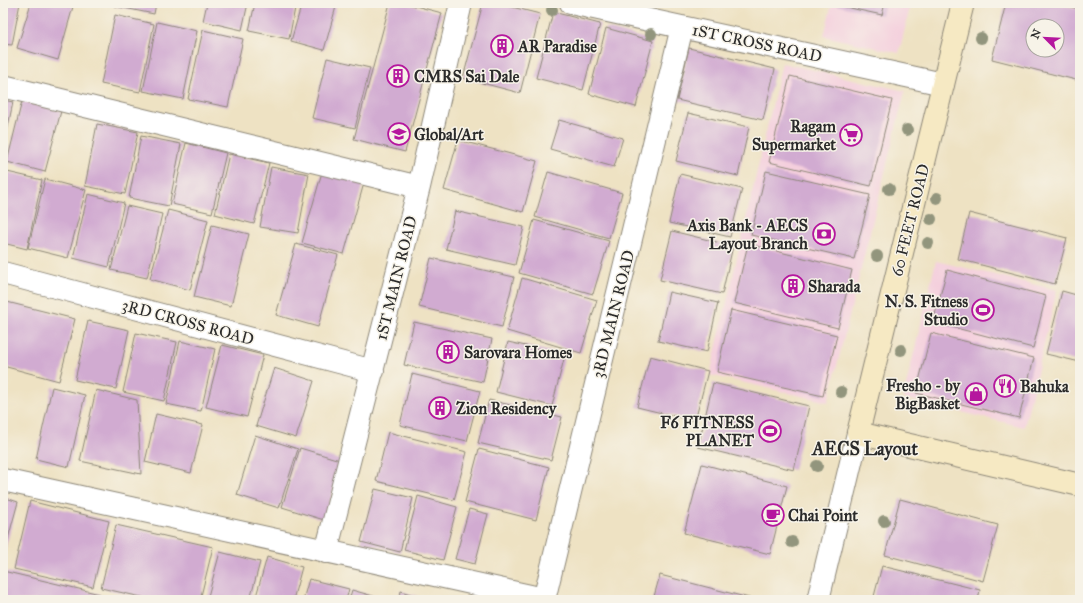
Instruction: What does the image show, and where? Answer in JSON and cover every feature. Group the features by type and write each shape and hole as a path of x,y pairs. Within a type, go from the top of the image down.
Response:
{"street":[{"name":"1ST MAIN ROAD","path":"326,552 419,187 461,3"},
{"name":"1ST CROSS ROAD","path":"571,3 943,84"},
{"name":"60 FEET ROAD","path":"818,600 963,3"},
{"name":"3RD MAIN ROAD","path":"544,599 682,27"},
{"path":"3,86 419,187"},
{"name":"3RD CROSS ROAD","path":"3,273 373,371"},
{"path":"858,433 1080,485"},
{"path":"3,480 544,599"}],"shaded area":[{"path":"832,3 911,3 899,53 824,36"},
{"path":"782,63 905,91 828,402 710,375"},
{"path":"936,261 1057,290 1024,427 903,398"}],"building":[{"path":"3,3 20,3 12,45 3,44"},
{"path":"31,3 74,3 58,60 17,48"},
{"path":"115,3 156,3 154,14 114,6"},
{"path":"207,3 248,3 242,30 203,21"},
{"path":"255,3 296,3 289,39 249,31"},
{"path":"302,3 337,3 324,50 291,41"},
{"name":"CMRS Sai Dale","path":"390,3 404,3 442,13 405,152 354,139"},
{"name":"AR Paradise","path":"483,3 496,3 540,14 520,93 463,78"},
{"path":"836,3 885,3 882,15 836,5"},
{"path":"1006,3 1055,3 1080,9 1080,81 992,59"},
{"path":"553,12 600,24 583,90 536,78"},
{"path":"115,15 154,24 140,92 101,84"},
{"path":"157,22 197,31 183,99 143,91"},
{"path":"606,28 653,41 636,107 589,94"},
{"path":"203,30 243,39 228,107 188,99"},
{"path":"689,48 775,69 763,120 677,100"},
{"path":"327,58 370,68 355,128 312,118"},
{"path":"790,76 892,100 871,186 769,162"},
{"path":"3,100 13,102 4,146 3,146"},
{"path":"22,101 61,111 45,172 7,162"},
{"path":"688,113 749,127 738,176 676,161"},
{"path":"559,120 623,138 614,167 550,149"},
{"path":"97,124 138,132 125,194 85,186"},
{"path":"141,136 181,144 169,206 129,198"},
{"path":"458,140 537,161 523,212 444,190"},
{"path":"186,143 226,153 212,213 172,204"},
{"path":"229,154 269,163 254,224 215,214"},
{"path":"271,167 309,174 298,233 260,227"},
{"path":"3,171 42,180 27,249 3,243"},
{"path":"766,171 870,195 854,259 751,235"},
{"path":"322,172 364,183 344,254 302,243"},
{"path":"548,172 622,193 609,238 535,217"},
{"path":"680,174 742,189 730,237 669,223"},
{"path":"45,179 86,190 68,258 28,248"},
{"path":"88,194 124,203 109,267 73,258"},
{"path":"127,206 162,214 147,278 111,270"},
{"path":"168,210 208,220 190,290 150,279"},
{"path":"455,211 524,227 515,265 446,249"},
{"path":"969,213 1067,238 1055,284 958,259"},
{"path":"534,220 609,241 593,294 519,273"},
{"path":"212,225 249,234 231,306 194,297"},
{"path":"672,231 733,246 722,294 660,280"},
{"path":"296,244 338,255 318,327 276,315"},
{"name":"Sharada","path":"748,244 852,270 838,328 734,303"},
{"path":"431,258 514,277 502,327 419,307"},
{"path":"947,270 1046,296 1033,348 933,322"},
{"path":"522,278 597,300 581,353 507,331"},
{"path":"1062,291 1080,296 1080,362 1046,354"},
{"path":"669,292 718,303 707,352 658,341"},
{"path":"3,301 75,319 59,381 3,366"},
{"path":"731,310 837,335 823,396 717,372"},
{"path":"88,321 129,330 116,389 75,380"},
{"name":"Sarovara Homes","path":"414,322 492,339 483,382 404,365"},
{"path":"136,333 177,342 164,401 123,392"},
{"path":"931,333 1034,358 1019,418 916,393"},
{"path":"180,341 215,349 201,411 166,404"},
{"path":"508,342 565,355 552,406 496,392"},
{"path":"222,345 263,355 247,417 206,407"},
{"path":"650,356 708,371 695,421 637,407"},
{"path":"274,368 314,381 296,438 256,426"},
{"name":"Zion Residency","path":"412,374 480,391 467,441 400,425"},
{"path":"713,383 809,406 794,470 698,447"},
{"path":"52,387 85,395 69,467 36,459"},
{"path":"96,390 137,400 141,474 80,461"},
{"path":"489,400 562,417 551,460 478,443"},
{"path":"156,414 203,425 191,473 145,462"},
{"path":"388,432 467,452 454,500 376,481"},
{"path":"255,435 298,449 279,508 237,495"},
{"path":"300,448 343,461 324,520 282,507"},
{"path":"479,449 549,467 536,520 465,502"},
{"path":"702,464 787,486 770,554 684,533"},
{"path":"375,489 413,498 400,552 361,542"},
{"path":"418,496 457,507 443,560 404,550"},
{"path":"3,497 18,502 3,557"},
{"path":"900,499 998,525 983,581 885,555"},
{"path":"30,501 109,521 93,587 14,569"},
{"path":"469,509 488,514 475,564 455,559"},
{"path":"116,525 213,547 200,600 155,600 101,588"},
{"path":"220,552 260,562 250,600 207,600"},
{"path":"267,557 302,567 293,600 255,600"},
{"path":"882,566 980,590 978,600 873,600"},
{"path":"3,571 100,594 98,600 3,600"},
{"path":"660,575 753,599 753,600 653,600"},
{"path":"309,579 349,589 346,600 303,600"},
{"path":"352,590 387,600 349,600"},
{"path":"401,591 429,600 399,600"}],"place":[{"name":"AR Paradise","path":"502,46"},
{"name":"CMRS Sai Dale","path":"398,76"},
{"name":"Global/Art","path":"399,134"},
{"name":"Ragam Supermarket","path":"851,135"},
{"name":"Axis Bank - AECS Layout Branch","path":"824,234"},
{"name":"Sharada","path":"793,286"},
{"name":"N. S. Fitness Studio","path":"983,310"},
{"name":"Sarovara Homes","path":"448,352"},
{"name":"Bahuka","path":"1005,386"},
{"name":"Fresho - by BigBasket","path":"976,394"},
{"name":"Zion Residency","path":"440,408"},
{"name":"F6 FITNESS PLANET","path":"770,431"},
{"name":"Chai Point","path":"773,515"}],"district":[{"name":"AECS Layout","path":"865,449"}]}
